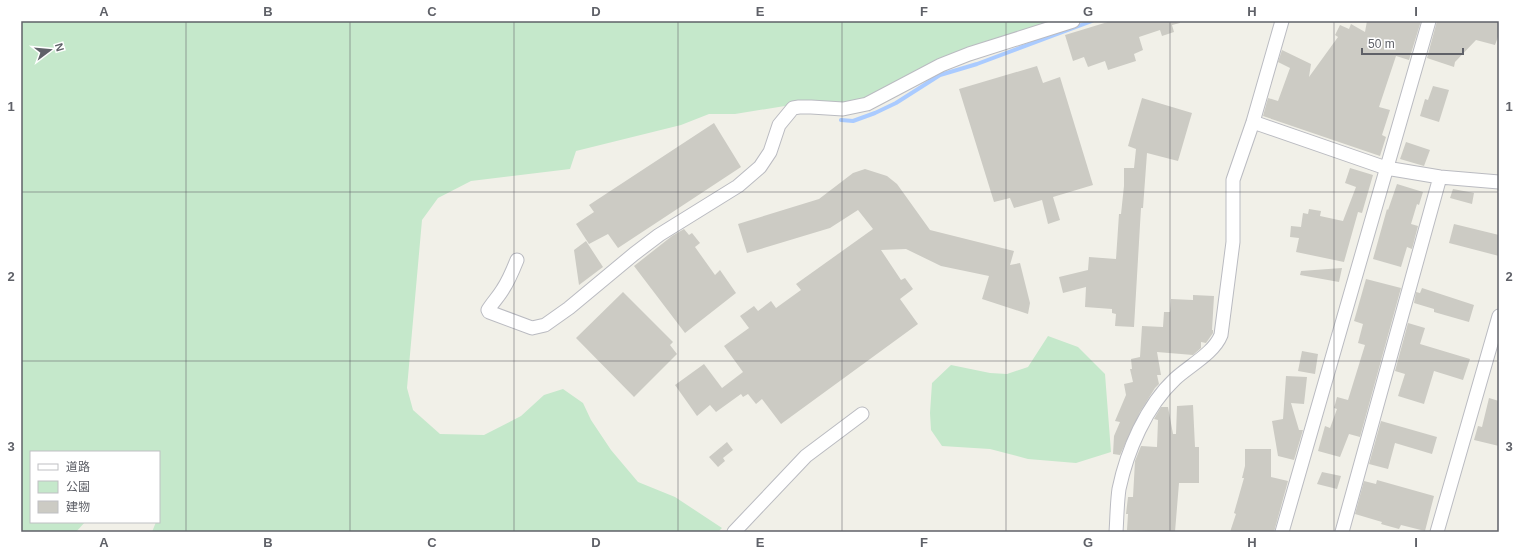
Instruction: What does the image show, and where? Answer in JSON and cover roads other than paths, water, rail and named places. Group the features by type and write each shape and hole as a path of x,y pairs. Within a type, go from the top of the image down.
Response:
{"street":[{"path":"517,260 503,291 488,310 489,312 532,328 545,325 569,308 659,235 738,186 760,168 770,152 780,125 793,108 799,106 843,109 867,104 941,65 969,54 1073,21"},
{"path":"1116,532 1119,490 1134,441 1146,418 1165,390 1175,379 1210,351 1218,342 1221,335 1233,242 1233,180 1253,122 1282,21"},
{"path":"1282,532 1429,21"},
{"path":"1253,122 1386,168 1440,177 1499,182"},
{"path":"1342,532 1440,177"},
{"path":"1437,532 1499,316"},
{"path":"734,532 806,456 862,414"}],"waterway":[{"path":"841,120 853,121 875,113 896,103 940,75 977,64 1092,21"}]}
